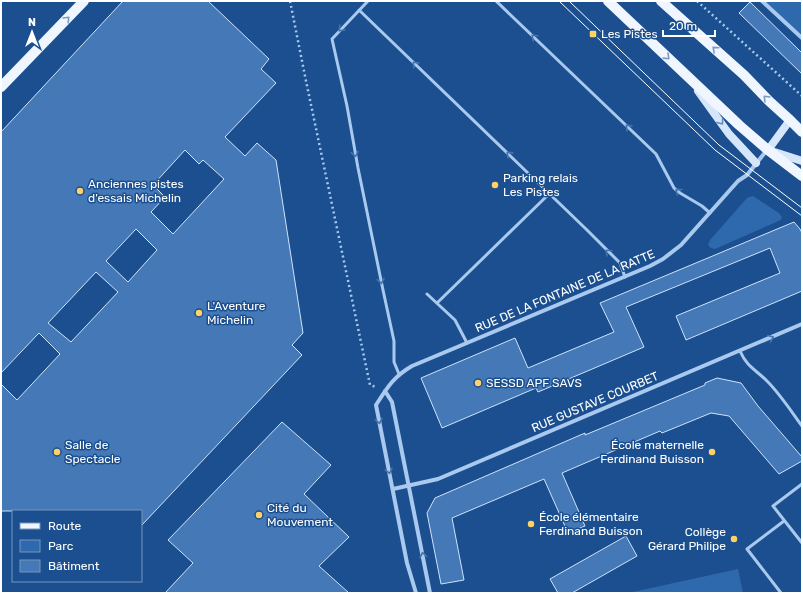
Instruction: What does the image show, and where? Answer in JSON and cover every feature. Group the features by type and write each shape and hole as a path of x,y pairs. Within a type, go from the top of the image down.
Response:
{"main road":[{"path":"1,87 84,1"},
{"path":"608,1 768,150 802,176"},
{"path":"661,1 744,75 768,101 802,132"}],"street":[{"path":"762,1 802,38"},
{"path":"690,79 729,134 756,163"},
{"path":"790,120 768,150 802,161"},
{"name":"RUE DE LA FONTAINE DE LA RATTE","path":"416,593 407,563 376,406 388,385 399,374 412,366 626,277 650,266 673,252 768,150"},
{"name":"RUE GUSTAVE COURBET","path":"392,489 438,479 802,324"},
{"path":"385,391 392,402 430,593"}],"lane":[{"path":"368,1 332,39 347,106 382,290 394,341 394,362 399,374"},
{"path":"496,1 656,154 674,188 710,213"},
{"path":"359,10 620,263 626,277"},
{"path":"437,303 549,194"},
{"path":"427,294 455,320 467,343"},
{"path":"740,351 750,367 767,381 802,426"},
{"path":"802,484 773,506 802,544"},
{"path":"781,593 747,549 784,521"}],"path":[{"path":"290,1 370,385 385,391"},
{"path":"697,1 802,96"}],"green space":[{"path":"762,1 802,1 802,38"},
{"path":"753,196 779,213 782,217 781,220 715,249 711,248 708,245 710,240 747,198"},
{"path":"738,569 743,593 628,593"}],"building":[{"path":"123,1 208,1 269,59 261,69 276,83 225,137 245,156 257,143 276,160 303,333 292,345 302,355 142,525 142,510 1,511 1,384 17,400 60,354 39,333 1,373 1,132","holes":["185,150 199,164 203,160 224,179 173,234 151,212 165,197 153,185","136,229 157,250 128,282 106,261","96,272 118,292 71,342 48,323"]},
{"path":"750,2 802,53 802,74 739,13"},
{"path":"794,222 802,233 802,291 686,340 676,316 780,273 770,248 626,307 644,347 538,392 536,388 442,428 421,378 515,338 528,368 614,332 600,303"},
{"path":"717,378 741,383 758,406 802,457 802,461 779,474 729,416 711,413 662,433 660,431 562,473 585,526 568,533 544,479 452,518 464,580 441,584 427,513 435,498 585,433 585,435 705,385 705,383"},
{"name":"Cité du Mouvement","path":"282,422 331,465 304,494 349,537 319,566 349,593 165,593 193,563 168,540"},
{"path":"626,536 637,556 572,593 558,593 550,579"}],"tram line":[{"path":"559,1 715,150 802,216"},
{"path":"569,1 719,145 802,208"}],"place":[{"name":"Les Pistes","path":"593,34"},
{"name":"Parking relais Les Pistes","path":"495,185"},
{"name":"Anciennes pistes d'essais Michelin","path":"80,191"},
{"name":"L'Aventure Michelin","path":"199,313"},
{"name":"SESSD APF SAVS","path":"478,383"},
{"name":"Salle de Spectacle","path":"57,452"},
{"name":"École maternelle Ferdinand Buisson","path":"712,452"},
{"name":"Cité du Mouvement","path":"259,515"},
{"name":"École élémentaire Ferdinand Buisson","path":"531,524"},
{"name":"Collège Gérard Philipe","path":"734,539"}]}
